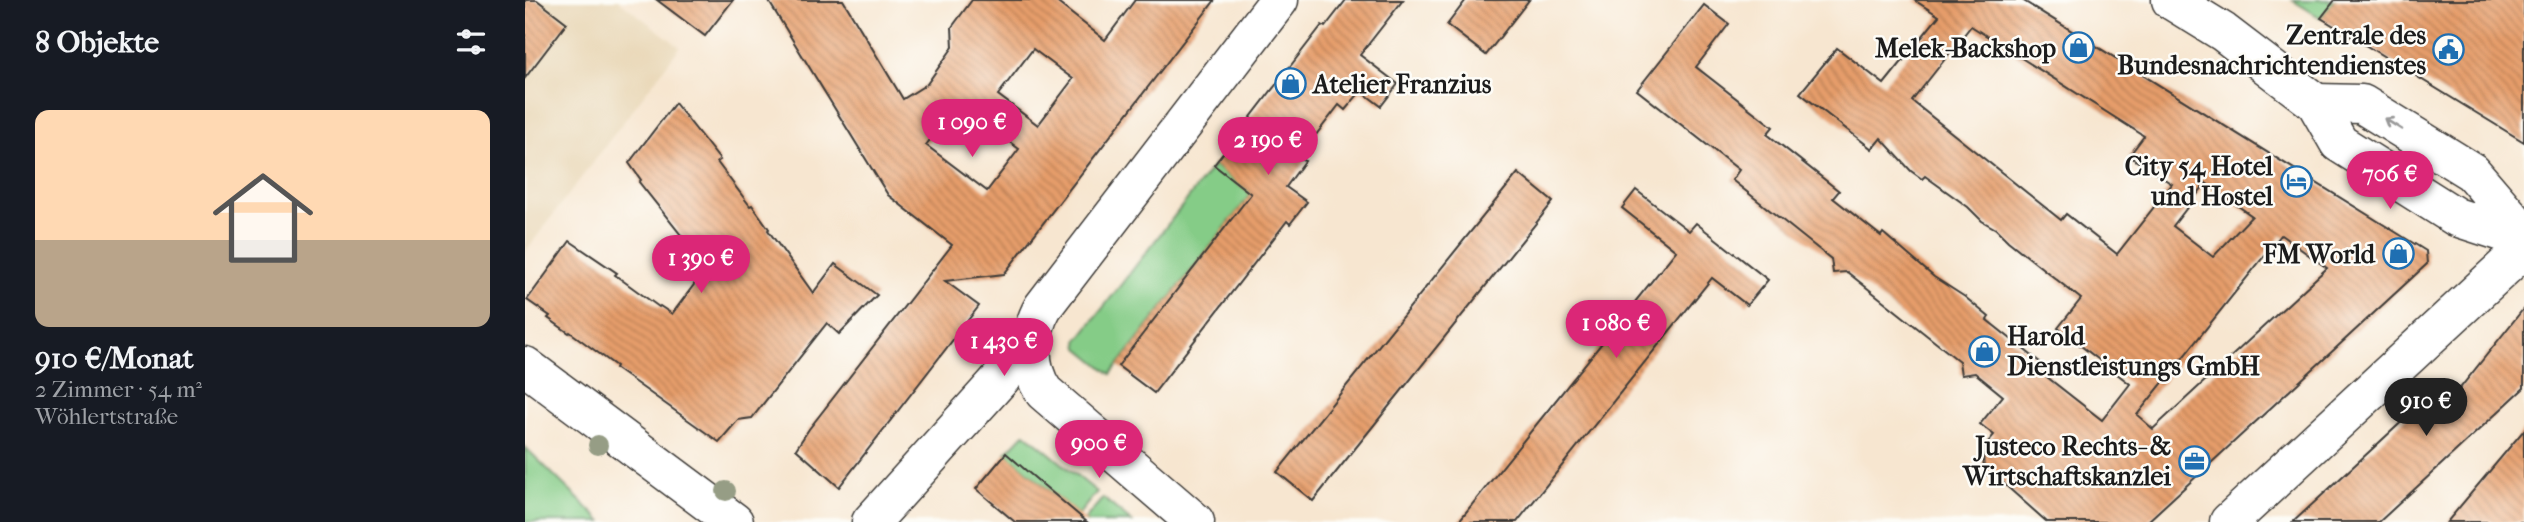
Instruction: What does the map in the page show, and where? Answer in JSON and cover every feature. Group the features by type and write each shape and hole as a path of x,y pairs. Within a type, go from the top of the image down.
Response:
{"street":[{"path":"1195,522 1044,392 1031,364 1034,329 1043,307 1279,0"},
{"path":"2171,0 2239,44 2316,103 2339,143 2456,217 2524,239"},
{"path":"2316,103 2362,104 2472,172 2524,233"},
{"path":"2229,522 2524,249"},
{"path":"871,522 1032,344"},
{"path":"525,366 734,522"}],"shaded area":[{"path":"525,0 618,0 680,47 525,252"}],"green space":[{"path":"2292,0 2335,0 2321,18"},
{"path":"1214,165 1251,194 1111,374 1079,348 1078,340"},
{"path":"1025,433 1097,492 1078,515 1006,453"},
{"path":"525,447 602,522 525,522"},
{"path":"1103,498 1132,522 1084,520"}],"building":[{"path":"525,0 537,0 567,23 525,78"},
{"path":"657,0 733,0 705,36"},
{"path":"768,0 843,0 903,99 927,84 953,47 952,27 972,0 1054,0 1105,40 1135,0 1215,0 1004,274 945,281 979,306 839,487 796,449 952,245 888,195","holes":["1033,49 1073,79 1038,125 998,95","958,104 1019,149 987,191 926,145"]},
{"path":"1346,0 1403,0 1360,55 1398,84 1381,106 1361,91 1345,110 1339,105 1299,157 1305,161 1286,187 1307,202 1290,224 1287,221 1154,393 1118,366 1251,194 1214,165 1322,25 1325,27"},
{"path":"1466,0 1529,0 1486,55 1447,25"},
{"path":"1914,0 2022,0 2426,251 2427,264 2147,522 2047,522 1994,475 1984,475 1983,448 1994,435 1980,424 2003,396 1975,373 1961,375 1959,361 1847,272 1833,273 1831,259 1732,180 1739,170 1637,90 1704,5 1729,24 1696,67 1773,127 1767,134 1839,191 1833,198 1881,236 1883,233 1934,277 1965,297 1989,317 1987,320 2051,371 2047,377 2102,420 2130,384 2058,328 2081,299 1968,207 1925,176 1922,179 1911,171 1881,138 1872,149 1800,93 1837,48 1884,84 1939,16","holes":["1971,26 2144,136 2129,156 2172,184 2117,254 2066,214 2061,220 1912,101","2206,183 2252,216 2213,257 2173,226","2281,235 2327,268 2153,429 2137,415"]},
{"name":"Zentrale des Bundesnachrichtendienstes","path":"2335,0 2524,0 2524,142 2321,18"},
{"path":"675,103 720,160 717,162 750,206 752,205 813,293 835,264 877,295 839,334 827,323 752,418 738,420 719,442 615,368 616,366 527,300 570,241 672,314 705,270 690,250 692,249 639,182 641,180 629,163"},
{"path":"1518,173 1553,202 1313,501 1277,472"},
{"path":"1636,190 1689,231 1696,223 1768,280 1747,305 1712,278 1517,522 1458,522 1676,251 1622,208"},
{"path":"2524,308 2524,388 2379,522 2293,522 2446,381 2457,392"},
{"path":"2524,430 2524,522 2447,522"},
{"path":"1006,453 1087,522 1015,522 976,489"}],"place":[{"name":"Melek-Backshop","path":"2079,48"},
{"name":"Zentrale des Bundesnachrichtendienstes","path":"2449,50"},
{"name":"Atelier Franzius","path":"1290,84"},
{"name":"City 54 Hotel und Hostel","path":"2296,181"},
{"name":"FM World","path":"2398,254"},
{"name":"Harold Dienstleistungs GmbH","path":"1984,351"},
{"name":"Justeco Rechts- & Wirtschaftskanzlei","path":"2194,461"}]}
